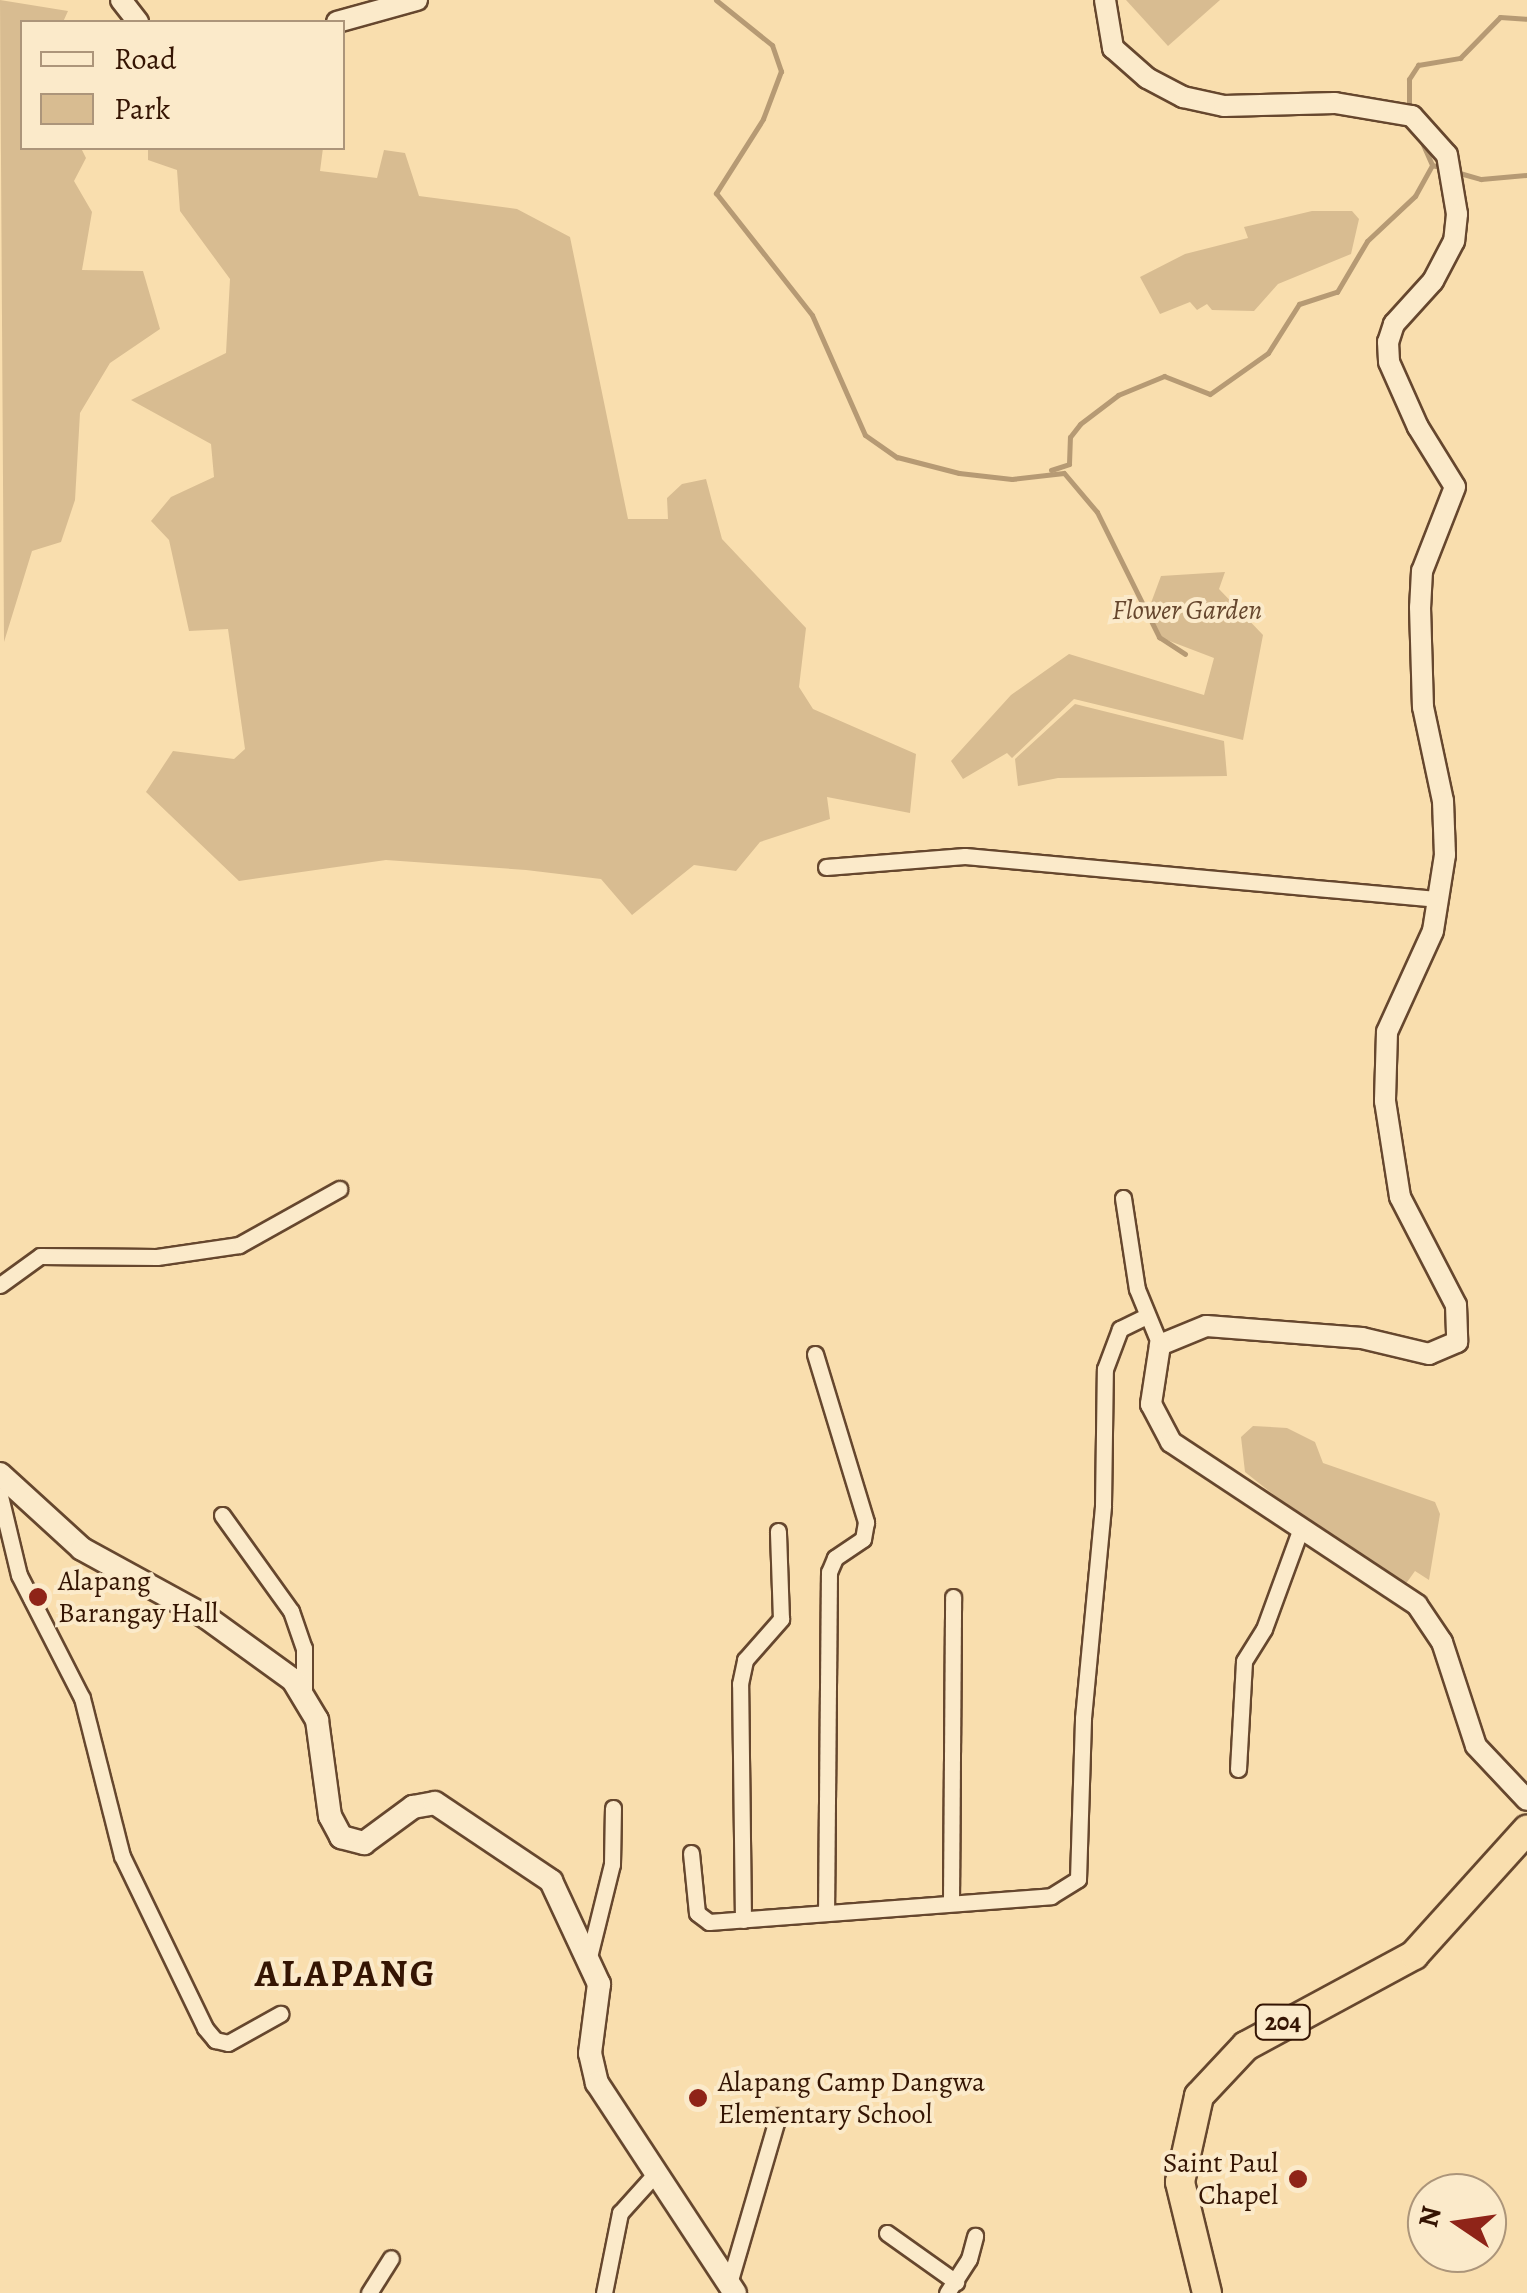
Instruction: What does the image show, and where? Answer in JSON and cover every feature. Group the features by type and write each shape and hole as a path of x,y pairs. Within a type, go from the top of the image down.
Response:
{"highway":[{"name":"204","path":"1207,2293 1180,2182 1199,2096 1246,2046 1414,1955 1527,1830"}],"main road":[{"path":"0,1474 82,1549 222,1628 304,1692 317,1720 330,1816 341,1838 370,1841 419,1804 453,1810 551,1881 589,1956 600,1997 590,2053 597,2083 732,2290"}],"street":[{"path":"121,0 136,20"},
{"path":"343,20 390,4 417,0"},
{"path":"1105,0 1108,34 1122,60 1183,96 1224,106 1312,101 1405,115 1446,155 1457,214 1445,264 1394,324 1388,342 1389,362 1418,426 1455,487 1422,571 1423,707 1446,829 1420,969 1388,1032 1385,1101 1400,1197 1456,1305 1457,1342 1429,1354 1362,1338 1234,1324 1178,1334 1160,1345"},
{"path":"826,866 965,856 1436,899"},
{"path":"0,1285 40,1256 157,1257 239,1245 340,1189"},
{"path":"1123,1198 1147,1316 1160,1345 1150,1404 1158,1427 1425,1614 1442,1642 1476,1746 1527,1800"},
{"path":"691,1853 701,1918 742,1920 1051,1896 1078,1879 1082,1718 1102,1505 1104,1369 1120,1329 1147,1316"},
{"path":"815,1354 866,1522 862,1539 835,1558 828,1572 826,1911"},
{"path":"0,1496 19,1575 82,1698 122,1856 205,2028 214,2040 228,2043 280,2014"},
{"path":"222,1515 291,1611 304,1648 304,1692"},
{"path":"1238,1768 1244,1661 1264,1628 1301,1528"},
{"path":"742,1920 740,1684 745,1660 781,1620 778,1531"},
{"path":"952,1901 953,1596"},
{"path":"589,1956 612,1864 613,1808"},
{"path":"732,2290 778,2116"},
{"path":"604,2293 620,2213 656,2173"},
{"path":"886,2233 952,2287 975,2236"},
{"path":"369,2293 391,2258"}],"green space":[{"path":"0,0 68,11 64,20 20,20 20,150 82,150 86,158 74,181 92,212 82,270 143,271 160,329 110,363 80,413 75,500 61,542 32,551 4,642"},
{"path":"1126,0 1220,0 1168,46"},
{"path":"148,150 323,150 320,171 377,178 384,150 405,153 419,196 517,209 570,237 628,519 668,519 667,498 682,484 706,479 722,539 806,628 799,687 813,709 916,754 910,813 827,797 830,819 760,842 736,871 694,865 632,915 601,879 526,870 386,860 239,881 146,792 173,751 234,759 245,749 228,629 189,631 169,540 151,521 171,497 214,477 211,444 131,400 226,353 230,279 180,211 177,170 148,160"},
{"path":"1312,211 1352,211 1359,219 1351,254 1278,284 1254,311 1212,310 1207,304 1197,310 1190,302 1160,314 1140,277 1185,254 1248,238 1244,227"},
{"name":"Flower Garden","path":"1225,572 1219,589 1263,635 1243,740 1074,699 1012,758 1007,753 963,779 951,761 1011,695 1069,654 1204,695 1214,658 1159,637 1148,611 1161,576"},
{"path":"1075,704 1224,741 1227,776 1058,778 1018,786 1015,759"},
{"path":"1253,1426 1287,1428 1315,1442 1323,1463 1435,1502 1440,1514 1429,1580 1415,1571 1405,1585 1341,1548 1245,1472 1241,1437"}],"waterway":[{"path":"716,0 772,45 781,71 763,119 716,193 812,315 865,435 897,457 959,473 1012,479 1064,473 1097,512 1159,637 1185,654"},
{"path":"1409,112 1409,79 1418,65 1460,58 1500,17 1527,19"},
{"path":"1421,140 1432,165"},
{"path":"1051,470 1069,464 1070,437 1080,424 1118,395 1164,376 1210,394 1268,353 1299,304 1337,292 1367,241 1415,196 1432,165 1443,168"},
{"path":"1456,172 1481,179 1527,175"}],"place":[{"name":"Alapang Barangay Hall","path":"38,1597"},
{"name":"Alapang Camp Dangwa Elementary School","path":"698,2098"},
{"name":"Saint Paul Chapel","path":"1298,2179"}],"district":[{"name":"ALAPANG","path":"346,1974"}]}
